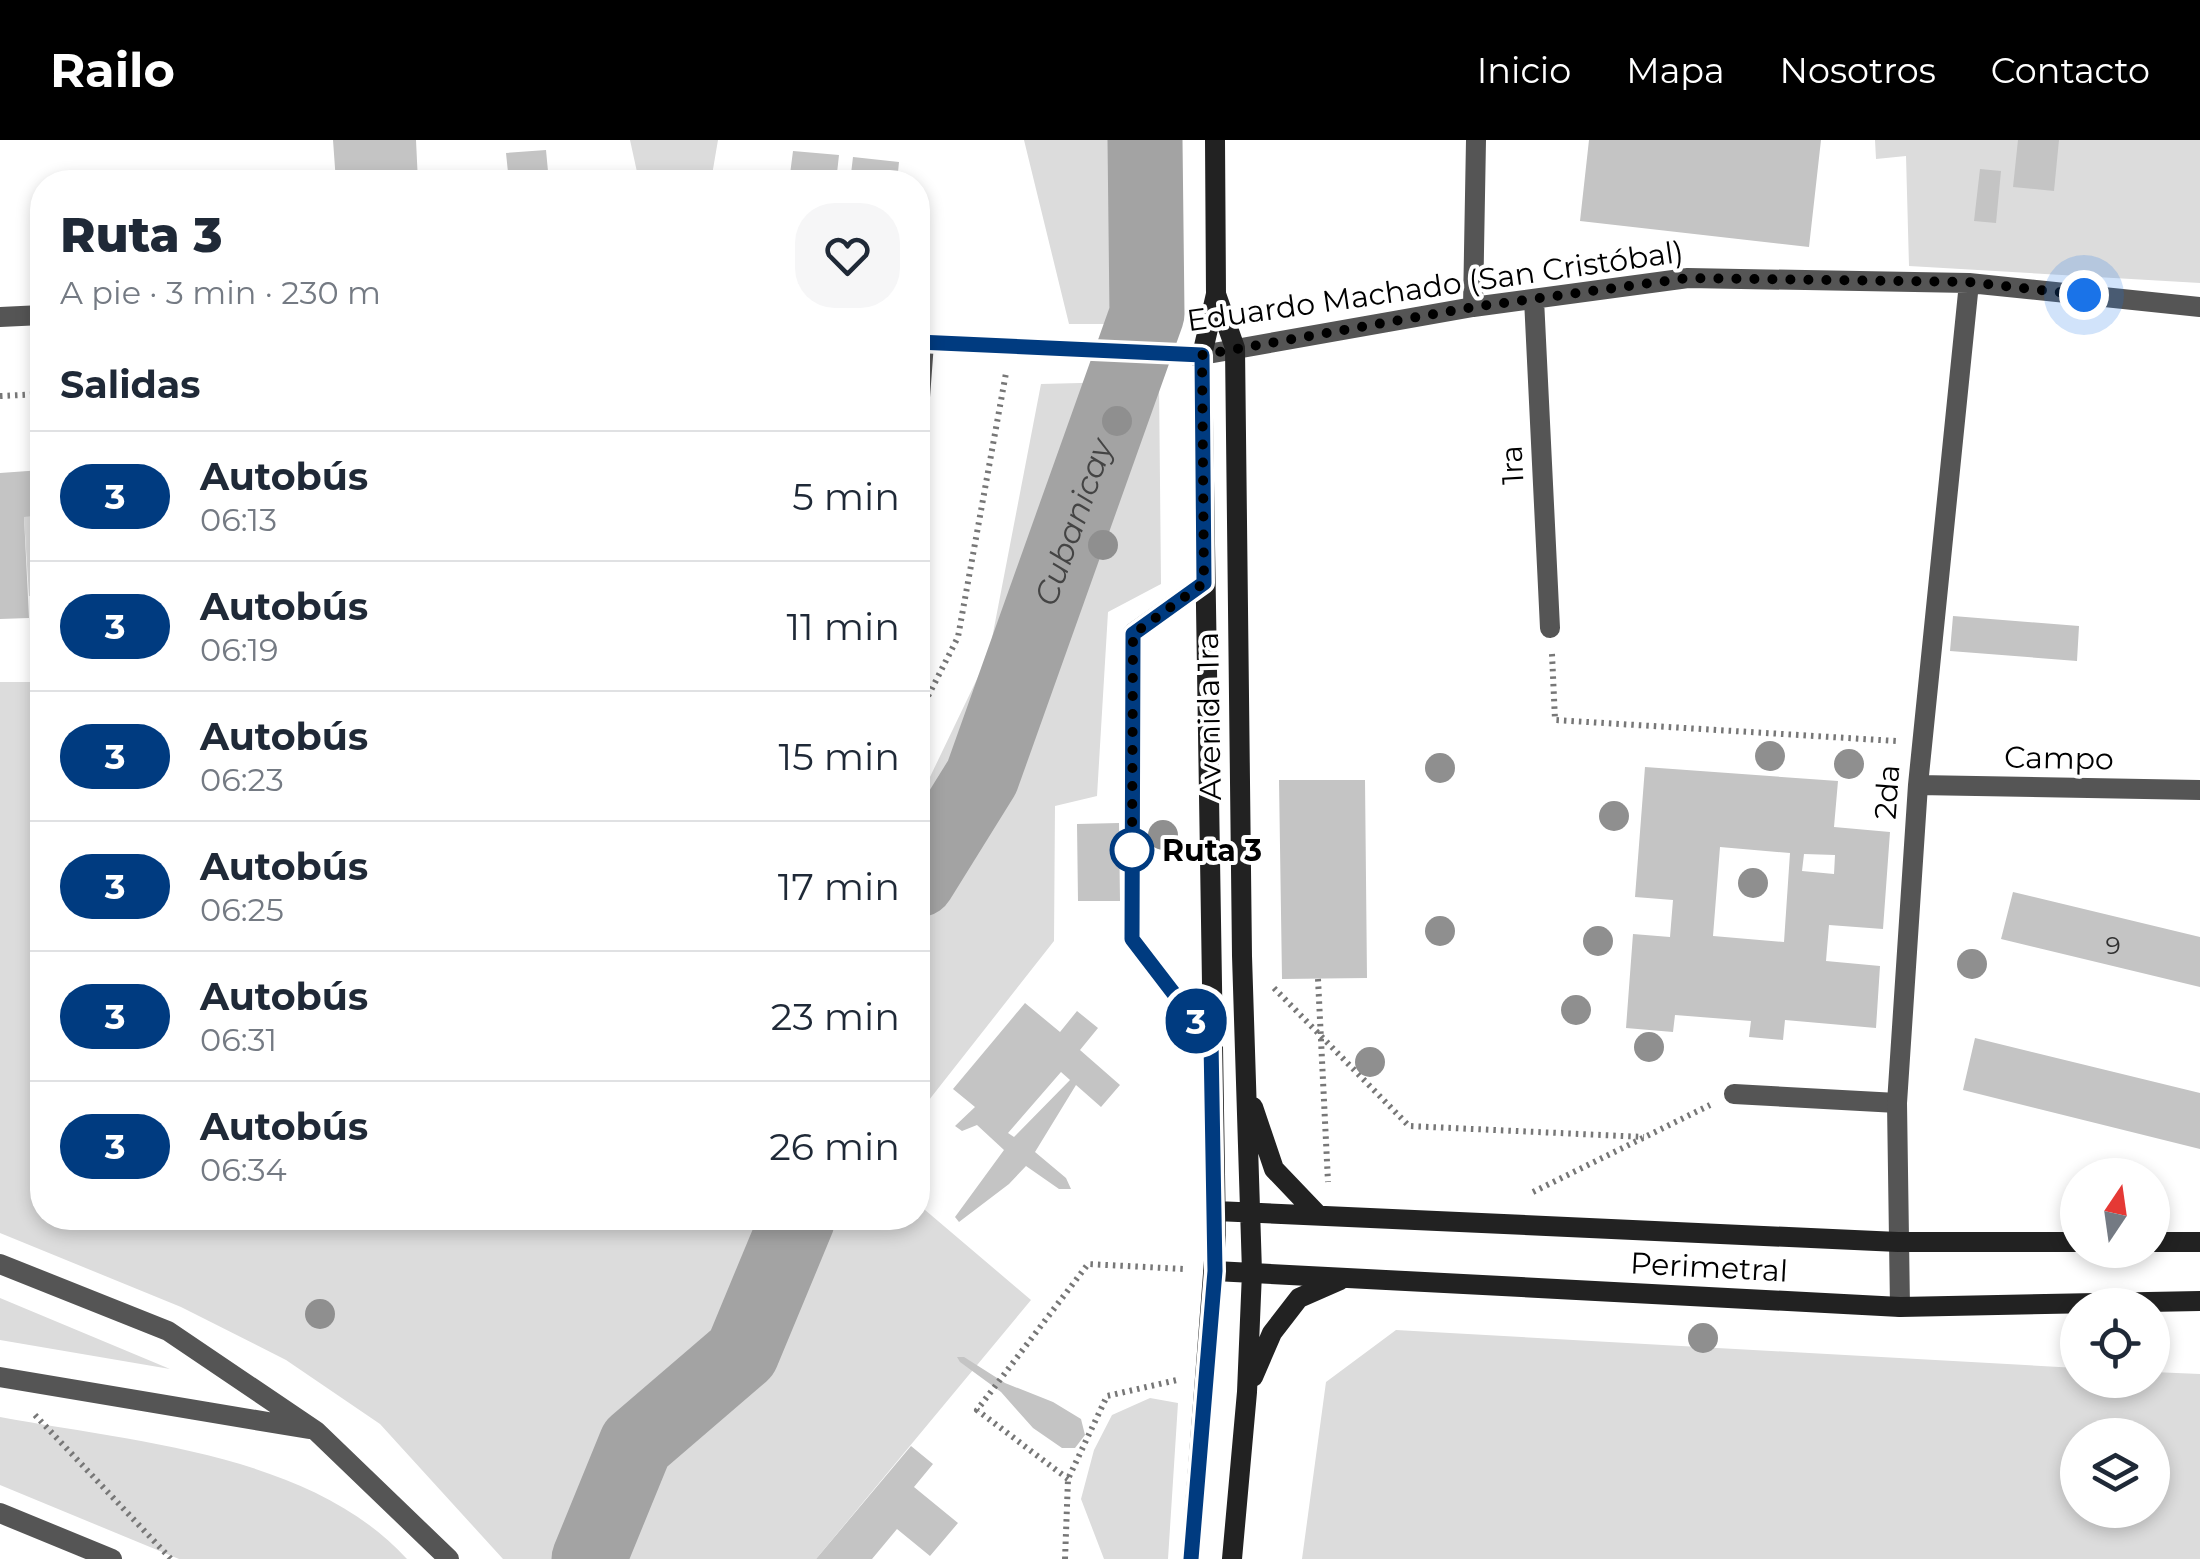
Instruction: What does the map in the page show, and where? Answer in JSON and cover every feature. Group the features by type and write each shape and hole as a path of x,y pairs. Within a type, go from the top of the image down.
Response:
{"main road":[{"name":"Avenida 1ra","path":"1191,1559 1215,1271 1202,355 1216,294 1215,140"},
{"name":"Avenida 1ra","path":"1216,294 1235,348 1242,956 1252,1272 1247,1392 1232,1559"},
{"path":"1245,1084 1274,1169 1323,1214"},
{"name":"Perimetral","path":"1216,1211 1898,1242 2060,1242"},
{"path":"2170,1242 2200,1242"},
{"name":"Perimetral","path":"1215,1271 1900,1307 2200,1301"},
{"path":"1247,1392 1272,1332 1299,1298 1346,1278"}],"street":[{"path":"1474,307 1476,140"},
{"name":"Eduardo Machado (San Cristóbal)","path":"930,343 1202,355 1474,307 1688,278 1969,282 2200,307"},
{"name":"2da","path":"1900,1307 1898,1102 1918,786 1969,282"},
{"name":"1ra","path":"1534,299 1550,628"},
{"path":"0,317 30,316"},
{"path":"1204,583 1133,634 1132,939 1211,1042"},
{"name":"Campo","path":"1918,786 2200,790"},
{"path":"1734,1094 1898,1102"},
{"path":"0,1264 168,1331 316,1431 449,1559"},
{"path":"0,1377 316,1431"},
{"path":"0,1513 92,1555 112,1559"}],"path":[{"path":"930,692 958,636 1010,347"},
{"path":"0,396 30,395"},
{"path":"1550,628 1555,720 1921,742"},
{"path":"1242,956 1410,1126 1644,1137"},
{"path":"1318,979 1323,1214"},
{"path":"1526,1196 1734,1094"},
{"path":"1068,1479 977,1410 1088,1264 1215,1271"},
{"path":"1066,1559 1068,1479 1107,1396 1208,1372"},
{"path":"26,1406 170,1559"}],"shaded area":[{"path":"630,140 718,140 713,170 637,170"},
{"path":"1024,140 1177,140 1181,324 1069,324"},
{"path":"1875,140 2200,140 2200,283 1909,266 1906,156 1876,159"},
{"path":"1159,381 1161,584 1108,612 1097,796 1055,806 1054,941 930,1099 930,777 989,654 1041,384"},
{"path":"24,517 30,517 30,596 29,596"},
{"path":"0,682 30,682 30,1230 930,1230 930,1214 1031,1300 816,1559 503,1559 380,1424 286,1360 181,1307 0,1233"},
{"path":"0,1298 170,1369 0,1340"},
{"path":"1396,1330 2060,1367 2060,1398 2170,1398 2170,1373 2200,1374 2200,1559 1302,1559 1326,1382"},
{"path":"1150,1398 1178,1403 1168,1559 1104,1559 1081,1499 1094,1450 1112,1415"},
{"path":"0,1417 162,1445 271,1474 321,1496 367,1523 407,1559 179,1559 0,1485"}],"building":[{"path":"333,140 416,140 417,170 335,170"},
{"path":"1589,140 1821,140 1809,247 1580,221"},
{"path":"2018,140 2059,140 2054,191 2013,187"},
{"path":"546,150 548,170 508,170 506,153"},
{"path":"793,151 839,155 837,170 791,170"},
{"path":"853,157 899,162 898,170 851,170"},
{"path":"1980,169 2001,171 1996,223 1974,221"},
{"path":"30,471 30,517 24,517 29,618 0,619 0,473"},
{"path":"1953,616 2079,626 2077,661 1950,651"},
{"path":"1645,767 1838,781 1834,827 1890,832 1883,929 1829,925 1826,961 1880,966 1876,1028 1785,1020 1783,1040 1749,1037 1751,1021 1675,1015 1673,1032 1626,1028 1633,934 1670,937 1673,900 1635,897","holes":["1720,847 1790,853 1784,942 1713,936","1804,854 1835,855 1834,874 1802,871"]},
{"path":"1279,780 1365,780 1367,978 1282,979"},
{"path":"1119,823 1120,901 1078,901 1077,824"},
{"path":"2013,892 2200,937 2200,987 2001,939"},
{"path":"1025,1003 1060,1032 1077,1011 1098,1028 1080,1050 1120,1085 1101,1107 1076,1085 1035,1152 1066,1178 1071,1189 1059,1189 1026,1166 959,1222 955,1217 1004,1150 977,1125 962,1131 955,1126 975,1107 953,1089","holes":["1061,1072 1070,1080 1014,1137 1008,1133"]},
{"path":"1975,1038 2200,1093 2200,1149 1963,1090"},
{"path":"957,1357 964,1357 1005,1383 1053,1402 1081,1419 1085,1435 1075,1448 1062,1448 1033,1428 1001,1392"},
{"path":"911,1446 933,1464 914,1487 958,1523 930,1556 897,1529 872,1559 816,1559"}],"waterway":[{"name":"Cubanicay","path":"930,861 982,777 1147,314 1145,140"},
{"name":"Cubanicay","path":"589,1559 636,1444 742,1353 793,1230"}],"bus line":[{"name":"3","path":"930,343 1202,355 1204,583 1133,634 1132,939 1211,1042 1215,1271 1191,1559"}],"place":[{"name":"Ruta 3","path":"1132,850"}],"route":[{"path":"1132,850 1132,863 1133,634 1204,583 1202,355 1474,307 1688,278 1969,282 2084,295"}]}
